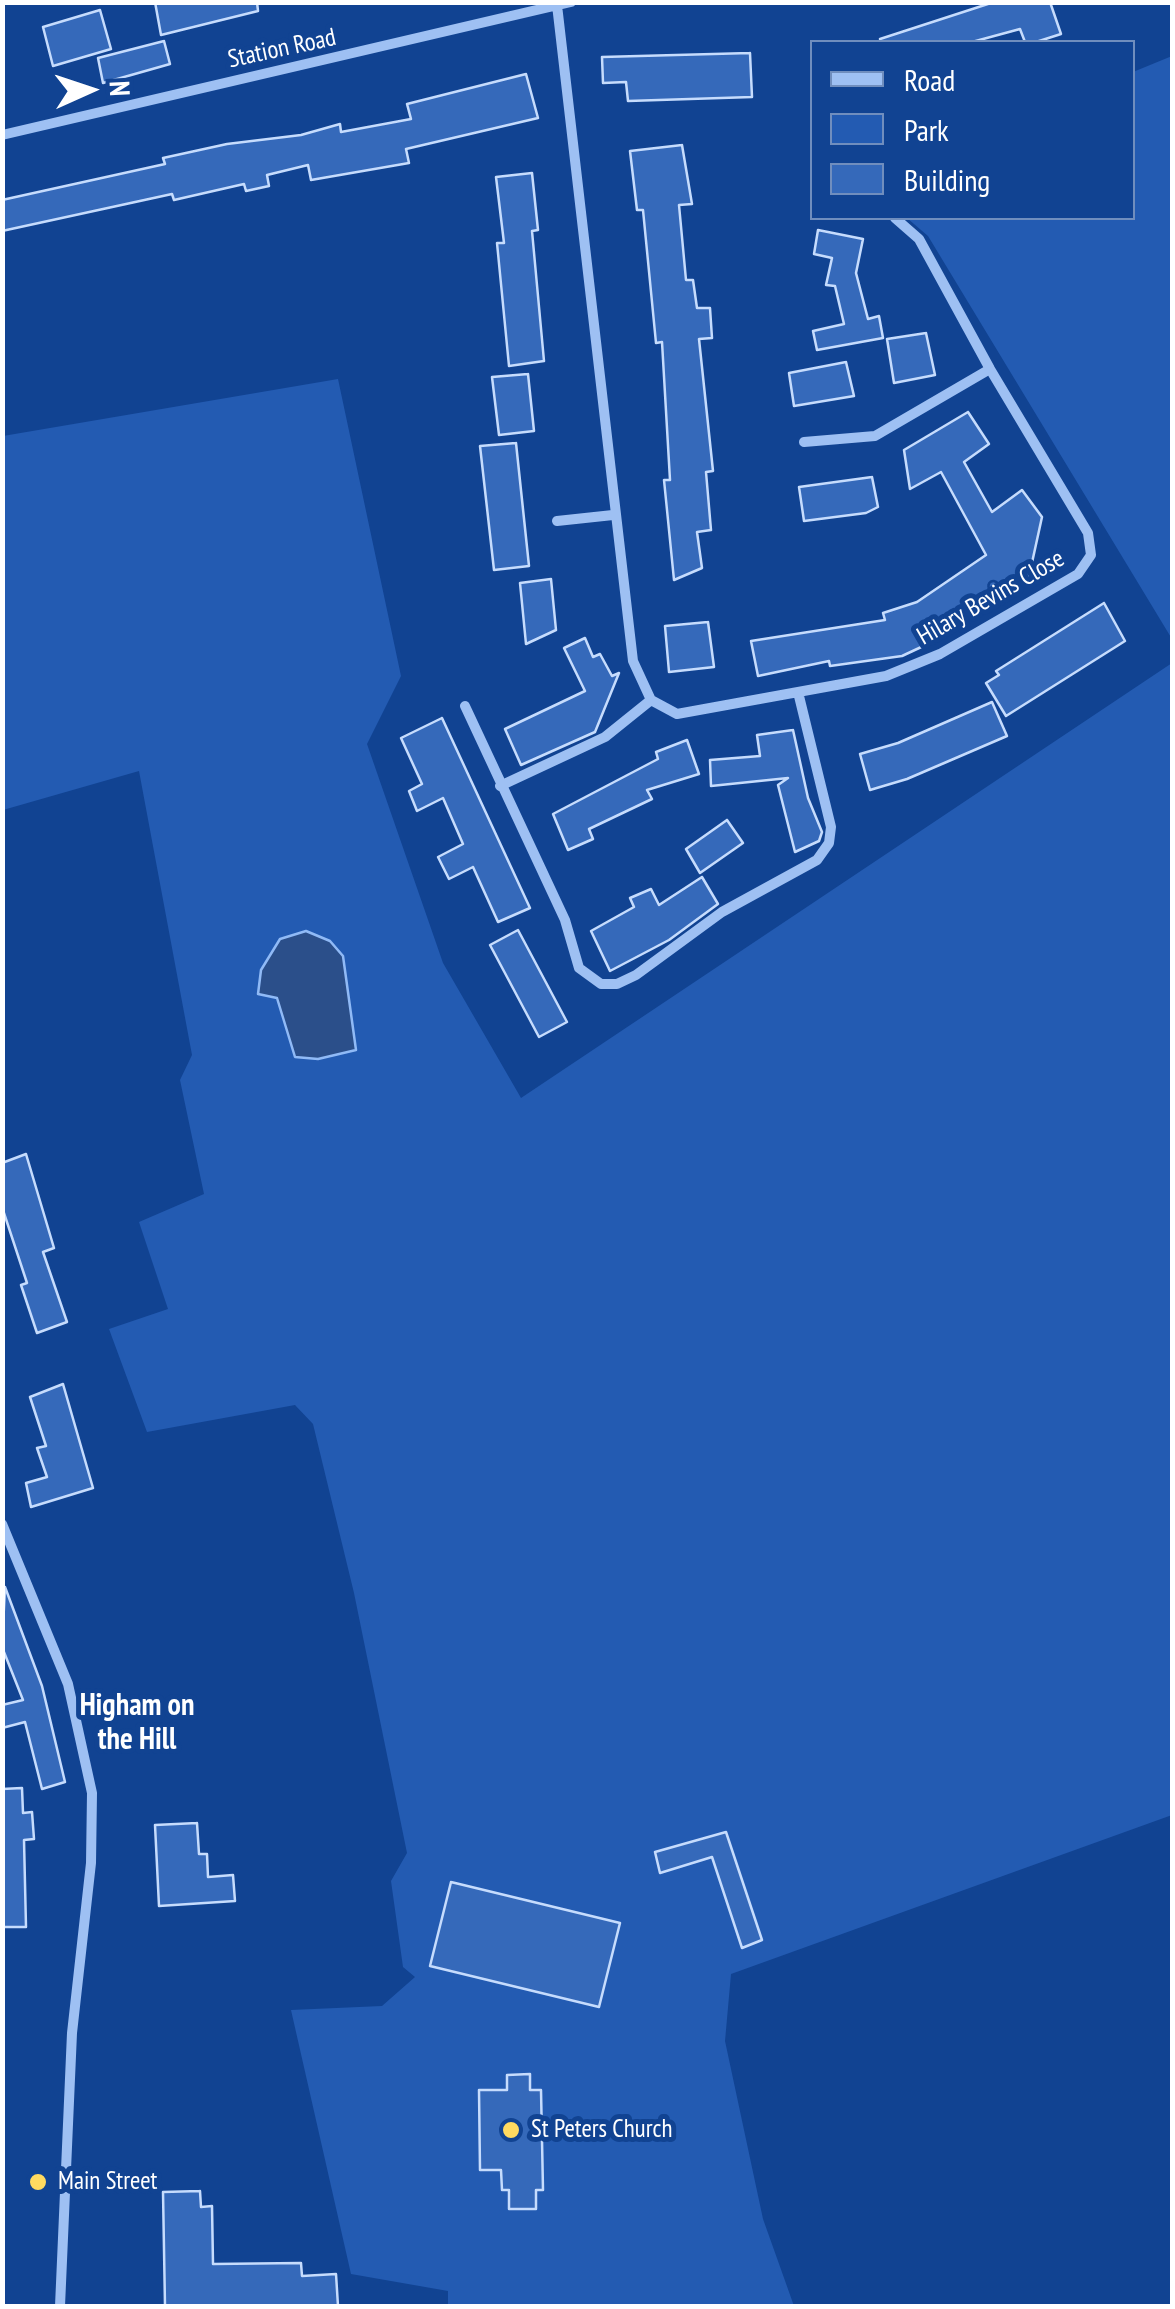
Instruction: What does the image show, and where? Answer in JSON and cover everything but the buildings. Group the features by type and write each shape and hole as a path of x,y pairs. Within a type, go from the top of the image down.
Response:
{"street":[{"name":"Station Road","path":"2,136 571,2"},
{"path":"500,786 605,738 651,700 632,661 556,5"},
{"name":"Hilary Bevins Close","path":"651,700 677,714 886,676 940,654 1078,574 1091,555 1088,533 990,369 920,238 898,220"},
{"path":"804,442 875,436 990,369"},
{"path":"558,521 614,515"},
{"path":"465,706 566,920 579,968 601,984 616,984 636,975 722,912 817,860 829,843 831,827 798,692"},
{"path":"2,1524 68,1684 92,1793 91,1864 72,2033 60,2306"}],"green space":[{"path":"1172,56 1172,639 928,236 909,220 1135,220 1135,71"},
{"path":"338,379 401,676 367,744 443,963 521,1098 1172,663 1172,1815 731,1974 725,2041 763,2219 794,2306 448,2306 448,2291 351,2274 291,2010 382,2006 415,1977 403,1967 391,1881 407,1853 354,1593 313,1424 295,1405 147,1432 109,1329 168,1309 139,1222 204,1194 180,1080 192,1055 139,771 3,810 3,436"}],"shaded area":[{"path":"306,931 330,941 343,956 356,1050 318,1059 295,1057 277,998 258,994 261,970 280,939"}],"place":[{"name":"St Peters Church","path":"511,2130"},
{"name":"Main Street","path":"38,2182"}],"district":[{"name":"Higham on the Hill","path":"137,1723"}]}
